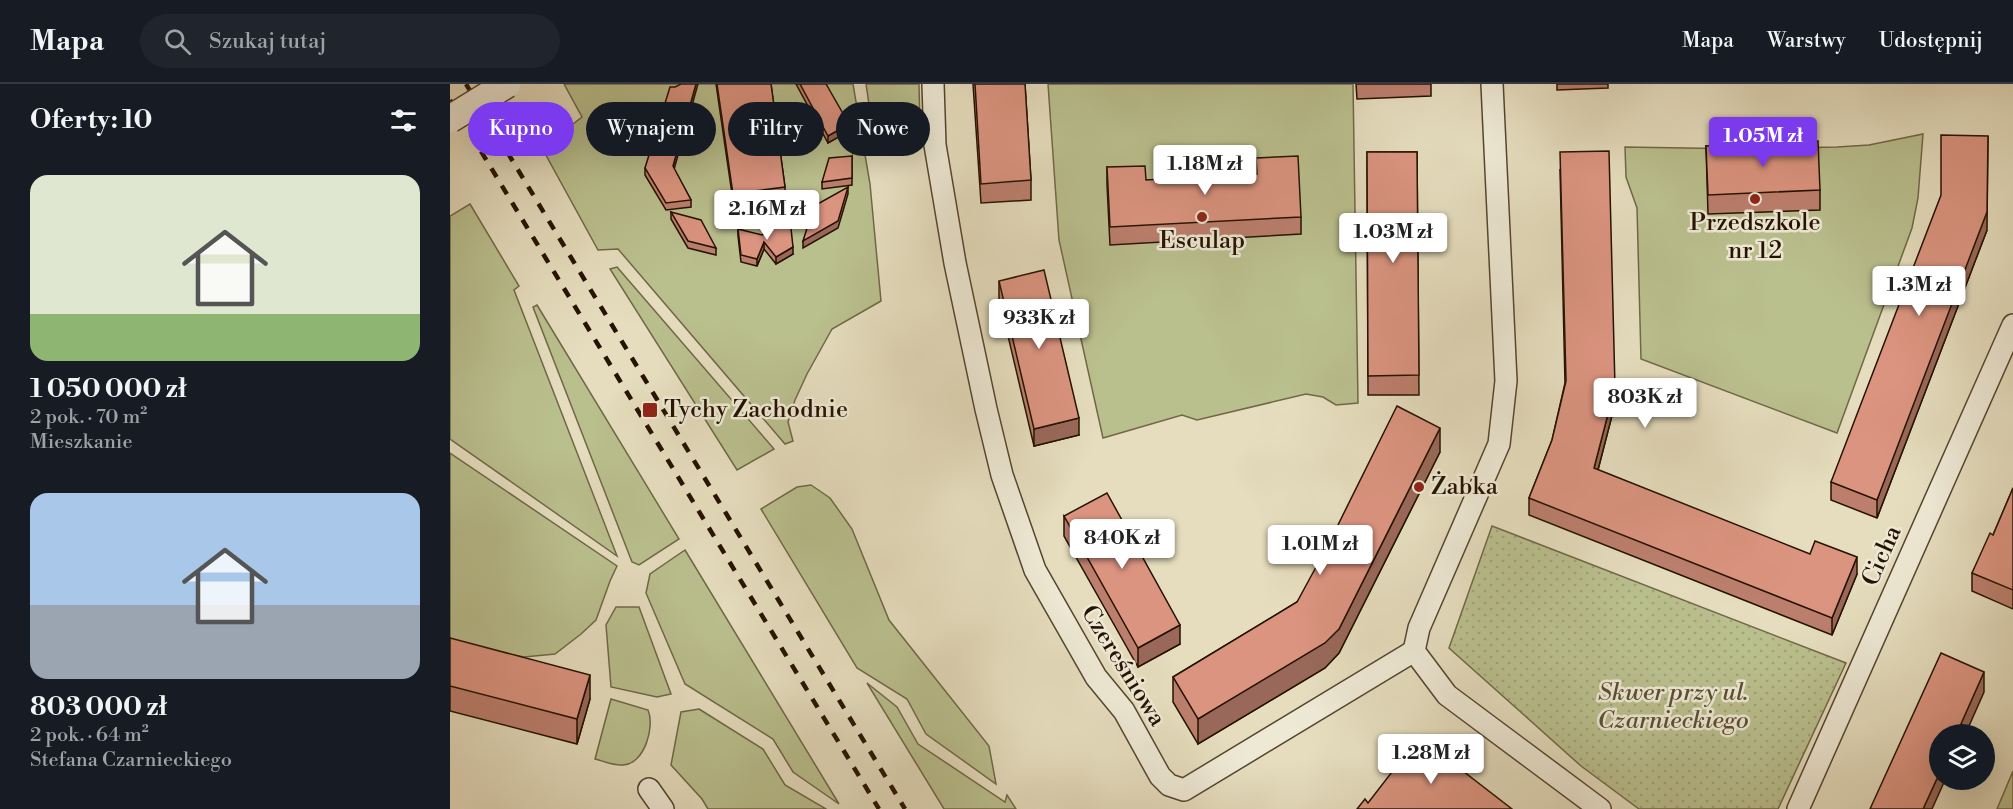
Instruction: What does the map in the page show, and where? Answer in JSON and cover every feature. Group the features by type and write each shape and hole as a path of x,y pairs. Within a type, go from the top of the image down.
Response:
{"street":[{"path":"450,119 507,84"},
{"name":"Czereśniowa","path":"933,84 935,145 955,263 1002,475 1035,570 1096,677 1124,711 1160,776 1169,785 1184,790 1414,651"},
{"path":"1492,84 1506,381 1499,444 1419,628 1414,651 1447,695 1600,809"},
{"name":"Cicha","path":"1798,809 2013,325"},
{"path":"649,789 663,809"}],"green space":[{"path":"564,84 853,84 856,102 836,102 836,156 865,156 881,301 832,329 795,400 788,422 793,441 785,444 618,249 598,250 546,156 574,156 574,123 582,117"},
{"path":"866,84 919,84 919,102 869,102"},
{"path":"1048,84 1353,84 1358,403 1336,405 1323,397 1306,394 1197,420 1182,415 1103,438 1059,240"},
{"path":"1923,134 1918,198 1912,228 1837,433 1641,359 1637,208 1626,177 1625,147 1747,149 1837,147 1869,145"},
{"path":"470,204 519,286 514,290 617,556 450,439 450,216"},
{"path":"617,267 774,449 737,470 610,269"},
{"path":"537,305 679,539 639,565 632,562 533,307"},
{"path":"450,453 617,566 596,620 555,654 524,657 450,643"},
{"path":"811,485 830,498 852,529 889,620 989,746 996,784 926,734 907,699 857,668 761,509 797,487"},
{"name":"Skwer przy ul. Czarnieckiego","path":"1492,526 1846,663 1778,809 1639,809 1581,766 1449,648"},
{"path":"685,550 839,804 793,772 773,739 685,684 646,593 650,574"},
{"path":"616,607 639,607 671,694 657,697 611,687 606,625"},
{"path":"867,683 897,707 918,744 1005,802 1007,795 1016,809 944,809"},
{"path":"611,699 648,710 650,717 649,734 642,751 631,763 623,765 595,759"},
{"path":"699,709 763,749 785,785 826,809 708,809 702,799 671,765 681,712"},
{"path":"2013,771 2013,809 1997,809"}],"building":[{"path":"681,84 696,84 691,102 665,102 670,87"},
{"path":"717,84 771,84 773,102 728,102 728,156 781,156 785,187 733,194"},
{"path":"800,84 826,84 836,102 836,131 828,136 824,129 824,102 810,102"},
{"path":"975,84 1025,84 1031,180 981,184"},
{"path":"1941,135 1988,136 1987,212 1877,500 1831,482 1941,195"},
{"path":"1818,141 1820,190 1708,195 1706,146"},
{"path":"1609,151 1615,387 1594,468 1810,554 1815,541 1857,557 1832,618 1529,498 1552,440 1566,381 1560,152"},
{"path":"1367,152 1417,152 1419,375 1368,376"},
{"path":"649,156 676,156 673,166 691,200 666,203 645,168"},
{"path":"852,156 852,178 822,182 829,158"},
{"path":"1298,156 1301,217 1110,227 1107,167 1145,166 1146,180 1257,174 1256,158"},
{"path":"848,187 838,221 803,241 814,206"},
{"path":"671,212 701,220 716,248 688,241"},
{"path":"790,219 793,247 776,257 764,242 757,259 741,255 738,229 762,235"},
{"path":"1044,270 1079,418 1034,429 999,281"},
{"path":"1397,406 1440,428 1339,629 1325,643 1198,719 1173,677 1297,602"},
{"path":"2013,488 2013,590 1972,573 1990,533 1993,535"},
{"path":"1107,493 1180,625 1138,648 1064,516"},
{"path":"450,638 590,675 577,719 450,686"},
{"path":"1941,653 1984,672 1961,724 1929,724 1929,790 1932,790 1923,809 1870,809"},
{"path":"1419,737 1512,809 1357,809 1365,799 1368,803"}],"railway":[{"path":"466,84 905,809"},
{"path":"450,100 879,809"}],"place":[{"name":"Przedszkole nr 12","path":"1755,199"},
{"name":"Esculap","path":"1202,217"},
{"name":"Tychy Zachodnie","path":"650,410"},
{"name":"Żabka","path":"1419,487"}]}
